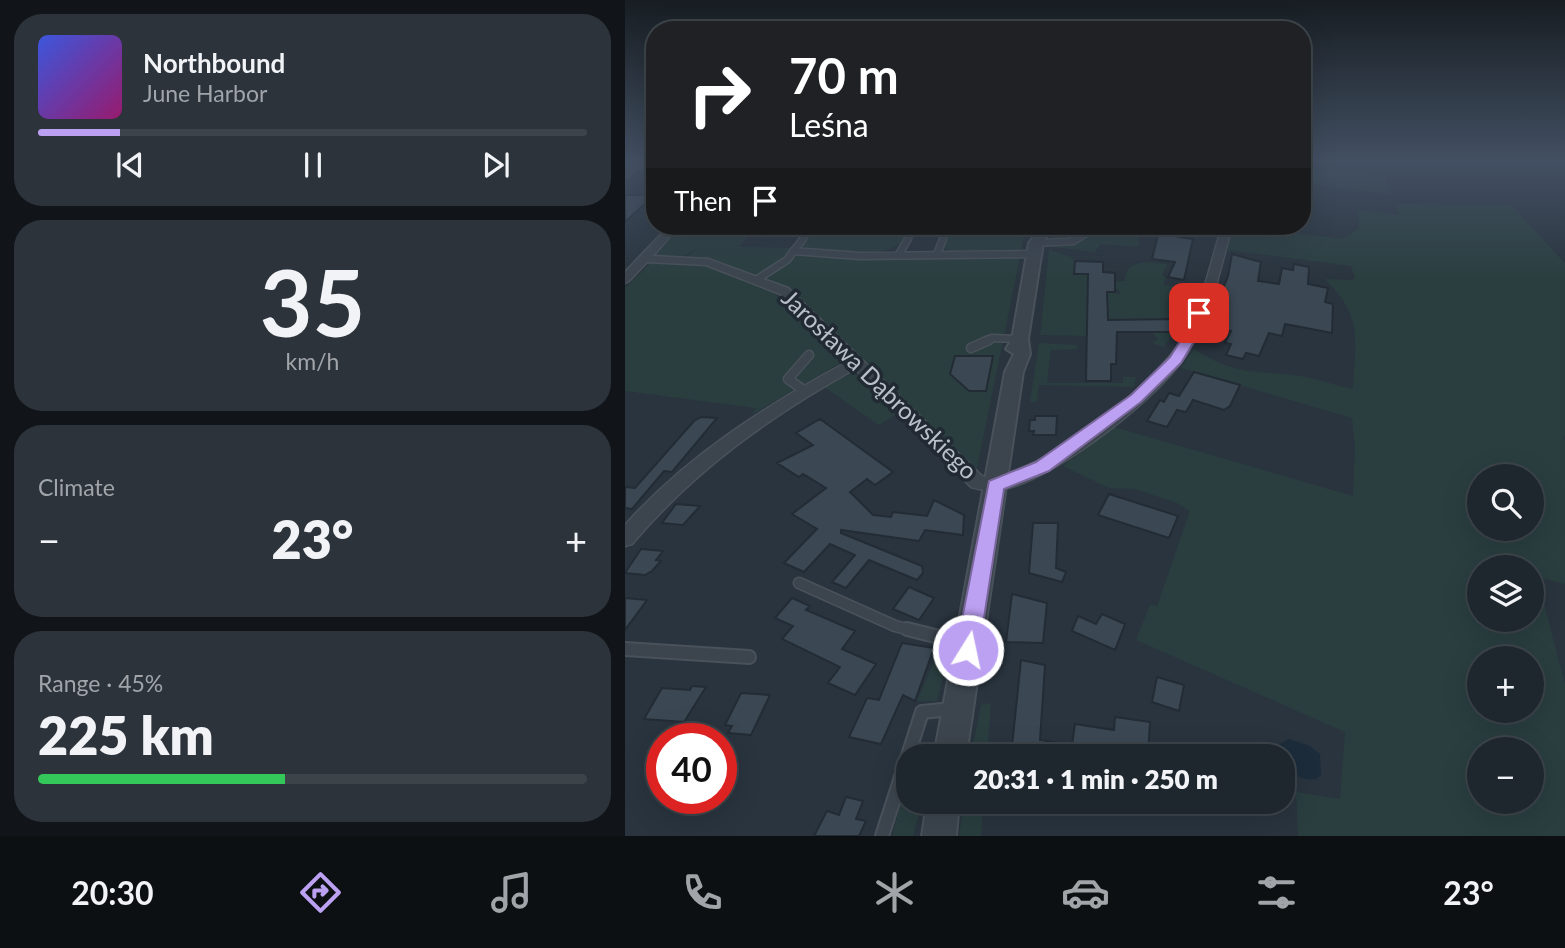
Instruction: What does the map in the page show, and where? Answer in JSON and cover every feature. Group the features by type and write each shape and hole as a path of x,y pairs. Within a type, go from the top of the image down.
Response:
{"street":[{"path":"625,279 666,235"},
{"path":"952,744 1014,372 1023,350 1020,338 1035,248 1041,235"},
{"path":"1035,248 1070,242 1082,235"},
{"path":"995,485 1049,463 1136,398 1176,360 1195,326 1224,235"},
{"name":"Jarosława Dąbrowskiego","path":"625,259 708,262 790,295 977,482 995,485"},
{"path":"625,538 677,480 805,391 856,363"}],"lane":[{"path":"756,280 788,260 806,235"},
{"path":"899,254 911,235"},
{"path":"937,254 944,235"},
{"path":"793,251 835,255 937,254 1035,248"},
{"path":"971,348 992,338 1020,338"},
{"path":"805,391 788,379 809,355"},
{"path":"799,583 895,626 969,644"},
{"path":"625,649 749,657"},
{"path":"882,836 922,712 958,709"}],"green space":[{"path":"1396,204 1511,205 1565,263 1565,584 1544,579 1544,555 1467,555 1467,632 1544,632 1544,604 1565,684 1565,836 1298,836 1296,792 1340,799 1345,732 1136,640 1150,605 1157,606 1190,511 1177,503 1135,489 1109,488 1063,466 1114,427 1353,496 1355,447 1352,418 1181,368 1194,349 1234,368 1306,377 1353,389 1355,343 1352,318 1325,279 1352,280 1355,278 1351,266 1227,250 1231,235 1309,235 1343,239 1359,228 1358,210 1399,215"},
{"path":"674,235 749,235 739,247 792,248 785,259 757,277 715,261 686,258 696,249 679,258 657,255"},
{"path":"810,235 907,235 892,247 863,254 800,248"},
{"path":"1024,235 1021,251 949,251 942,248 947,237"},
{"path":"1053,235 1139,235 1139,247 1101,244 1095,252 1052,247"},
{"path":"1049,250 1069,256 1075,261 1074,274 1098,274 1088,282 1087,336 1041,335 1040,338"},
{"path":"799,254 856,259 1020,257 977,468 971,468 797,296 787,288 763,279"},
{"path":"1145,262 1167,264 1162,276 1166,278 1163,285 1198,289 1183,333 1171,336 1164,347 1152,343 1158,339 1152,332 1175,332 1178,324 1185,322 1177,319 1174,307 1175,319 1108,322 1107,292 1121,294 1118,289 1107,288 1107,282 1125,281 1130,268"},
{"path":"651,263 703,265 774,293 842,362 751,415 756,408 625,391 625,288"},
{"path":"1039,343 1077,345 1077,349 1051,350 1047,383 1123,383 1123,377 1136,377 1134,387 1039,385 1037,402 1030,402"},
{"path":"853,373 895,415 879,425 824,387"},
{"path":"940,648 949,653 937,701 917,701"},
{"path":"991,703 988,744 973,744 981,705"},
{"path":"898,814 919,814 913,836 892,836"},
{"path":"962,814 982,814 981,836 959,836"}],"water":[{"path":"1289,739 1310,746 1320,754 1321,776 1307,779 1295,775 1295,744 1280,744"}],"building":[{"path":"625,200 646,200 646,202 625,222"},
{"path":"1158,235 1178,235 1193,239 1184,280 1168,277 1175,262 1152,259"},
{"path":"1232,254 1261,262 1258,281 1279,284 1282,268 1293,270 1294,264 1309,267 1308,284 1328,288 1325,302 1333,304 1332,333 1285,324 1282,336 1269,333 1259,356 1246,353 1243,359 1226,355 1231,344 1225,343 1231,331 1208,326 1228,276"},
{"path":"1075,261 1103,262 1103,272 1115,273 1115,292 1107,292 1108,320 1174,319 1176,332 1117,332 1116,364 1111,364 1111,381 1086,381 1088,274 1074,274"},
{"path":"955,356 993,356 986,391 969,391 950,374"},
{"path":"1194,372 1240,385 1230,406 1224,410 1193,400 1186,412 1177,410 1167,427 1147,421 1160,400 1164,402 1169,393 1179,396"},
{"path":"1035,416 1057,416 1056,435 1033,435 1034,431 1029,431 1030,420 1035,420"},
{"path":"701,417 717,418 672,472 664,471 632,509 625,508 625,487 635,488 694,421"},
{"path":"820,419 893,472 875,485 867,479 850,492 873,515 891,517 893,512 927,516 934,500 964,515 963,535 925,530 919,541 841,530 841,533 922,566 923,573 917,580 869,560 846,588 832,582 855,555 830,544 804,572 784,563 817,529 792,514 826,488 803,474 799,477 777,463 813,445 796,433"},
{"path":"1109,494 1178,516 1169,538 1098,515"},
{"path":"676,504 700,506 683,525 662,523"},
{"path":"1033,523 1058,523 1056,568 1066,572 1062,582 1029,573"},
{"path":"641,549 663,551 656,560 661,561 645,575 625,573"},
{"path":"909,587 934,598 919,620 893,609"},
{"path":"1012,594 1047,603 1043,643 1006,642"},
{"path":"625,598 647,600 625,630"},
{"path":"792,598 810,606 806,610 855,631 842,649 876,664 855,695 828,683 840,667 782,639 793,626 775,618"},
{"path":"1102,614 1125,624 1115,650 1072,631 1078,616 1096,624"},
{"path":"902,643 934,648 915,701 903,695 881,744 849,737 867,698 879,700"},
{"path":"1021,660 1045,665 1040,740 1066,744 1012,744"},
{"path":"1157,677 1184,685 1179,711 1152,702"},
{"path":"692,686 706,687 684,722 644,719 662,688 690,690"},
{"path":"741,693 770,695 751,735 737,734 737,723 726,723"},
{"path":"1115,717 1150,722 1149,744 1072,744 1075,724 1114,730"},
{"path":"846,797 863,801 856,819 866,821 859,836 814,836 827,811 839,815"}],"route":[{"path":"968,650 995,485 1043,467 1136,398 1176,360 1191,335 1199,313"}]}
